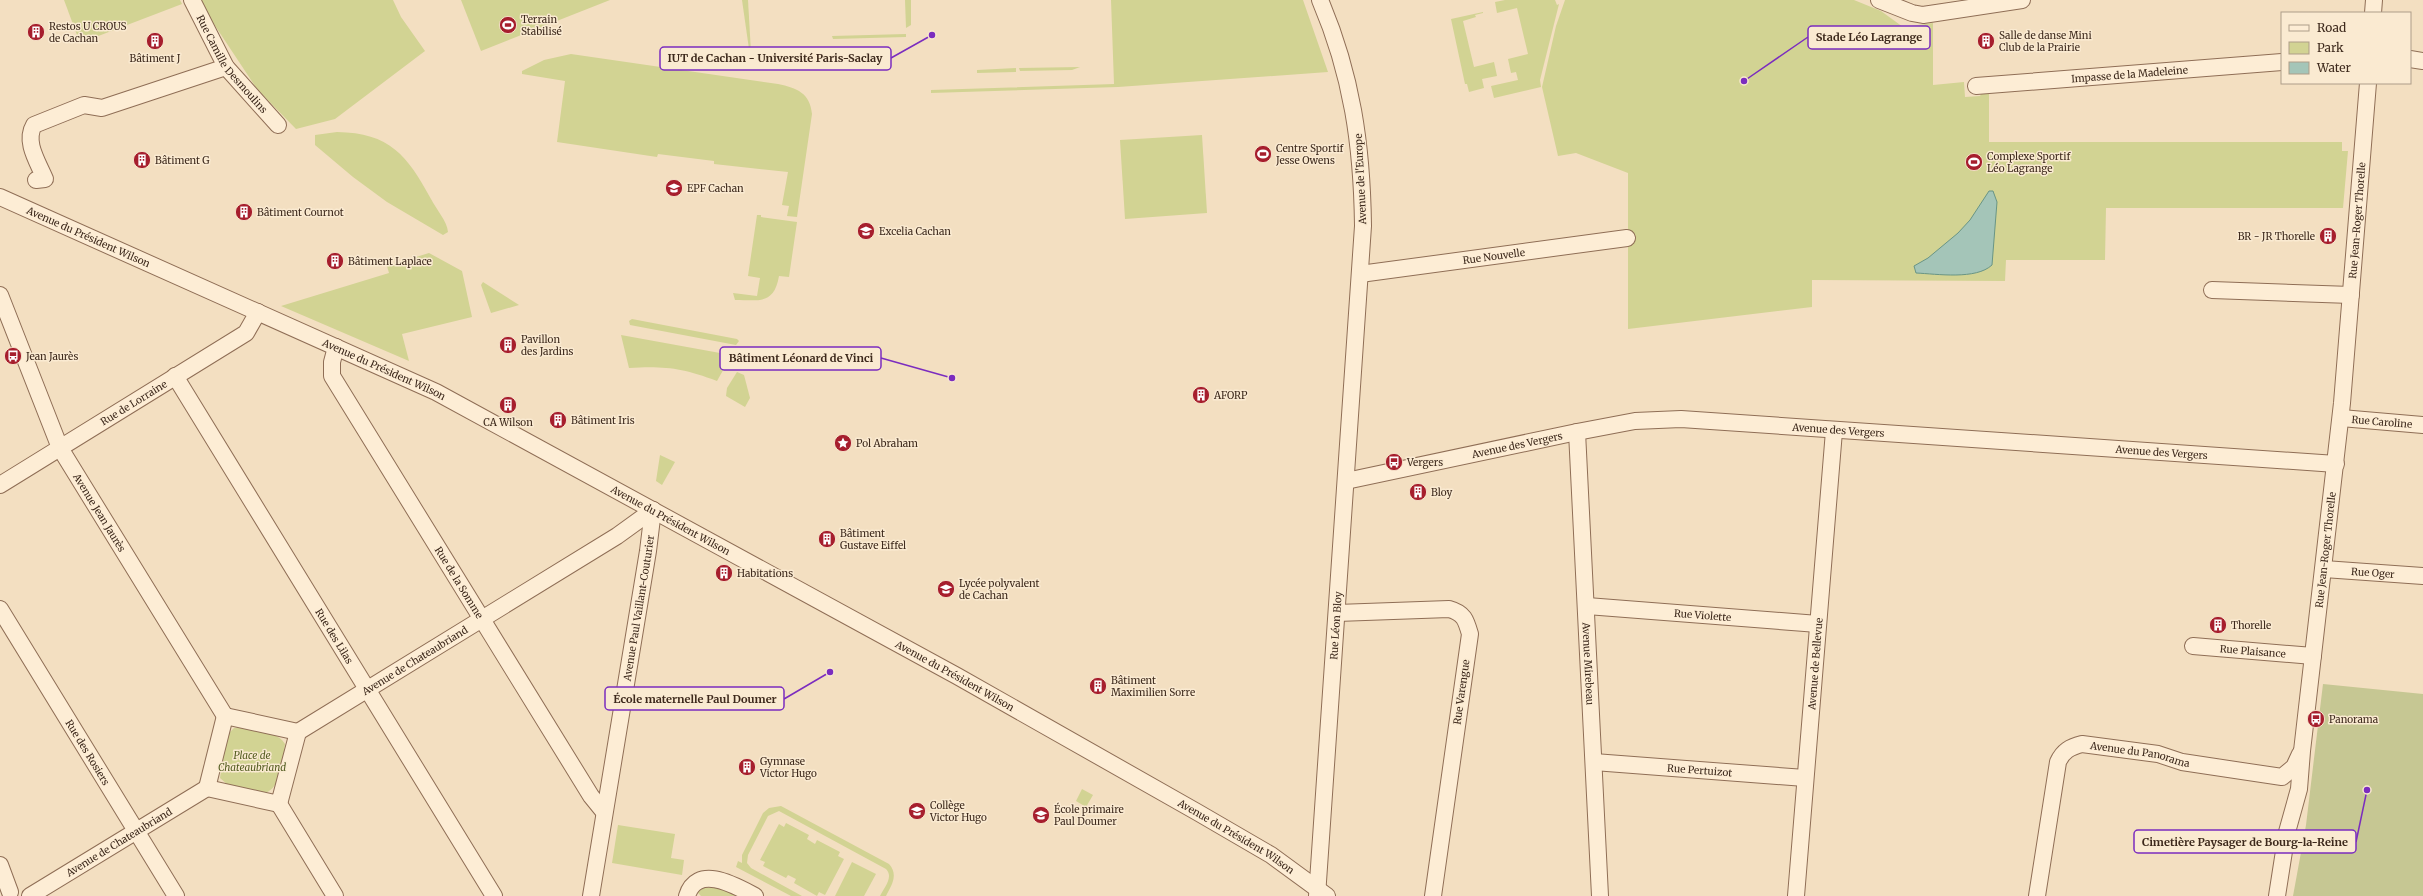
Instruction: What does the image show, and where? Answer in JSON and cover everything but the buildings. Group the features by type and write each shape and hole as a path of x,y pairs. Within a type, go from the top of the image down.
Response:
{"street":[{"name":"Rue Camille Desmoulins","path":"192,0 226,67 278,125"},
{"name":"Avenue de l'Europe","path":"1320,0 1332,29 1347,76 1358,134 1363,201 1360,274 1353,364"},
{"path":"1879,0 1912,13 1922,15 2022,0"},
{"path":"2374,0 2374,12"},
{"path":"2411,59 2423,61"},
{"name":"Impasse de la Madeleine","path":"1976,86 2281,62"},
{"path":"36,180 45,179 29,140 30,133 34,125 84,105 102,108 226,67"},
{"name":"Rue Jean-Roger Thorelle","path":"2277,896 2287,832 2299,789 2302,751 2336,464 2368,84"},
{"name":"Avenue du Président Wilson","path":"0,198 436,392 957,676 1271,855 1321,893"},
{"name":"Rue Nouvelle","path":"1360,274 1628,238"},
{"path":"2212,290 2351,295"},
{"name":"Avenue Jean Jaurès","path":"1,303 60,448 225,716"},
{"name":"Rue de Lorraine","path":"0,485 246,332 258,312"},
{"name":"Rue de la Somme","path":"336,347 332,362 332,376 591,796 604,812"},
{"name":"Rue Léon Bloy","path":"1321,893 1353,364"},
{"name":"Rue des Lilas","path":"175,376 494,896"},
{"name":"Rue Caroline","path":"2341,418 2423,425"},
{"name":"Avenue des Vergers","path":"1346,481 1635,421 1681,419 1834,431 2336,464"},
{"name":"Avenue de Bellevue","path":"1796,896 1834,431"},
{"name":"Avenue Mirebeau","path":"1577,432 1587,606 1600,896"},
{"name":"Avenue de Chateaubriand","path":"298,732 617,536 653,510"},
{"name":"Avenue Paul Vaillant-Couturier","path":"591,896 648,551 653,510"},
{"name":"Rue Oger","path":"2324,569 2423,576"},
{"name":"Rue Violette","path":"1587,606 1818,624"},
{"name":"Rue des Rosiers","path":"0,609 176,896"},
{"name":"Rue Varengue","path":"1337,613 1449,609 1460,612 1466,620 1470,634 1433,896"},
{"name":"Rue Plaisance","path":"2193,646 2313,656"},
{"path":"279,804 207,788 225,716 298,732 279,804 335,896"},
{"name":"Avenue du Panorama","path":"2037,896 2058,762 2063,753 2072,746 2082,744 2158,754 2182,762 2282,777"},
{"path":"2282,777 2294,767 2302,751"},
{"name":"Rue Pertuizot","path":"1594,762 1805,778"},
{"name":"Rue Jean-Roger Thorelle","path":"2282,777 2290,784 2294,803"},
{"name":"Avenue de Chateaubriand","path":"30,896 207,788"},
{"path":"0,865 12,895"},
{"path":"687,896 693,885 700,881 713,878 727,882 755,896"}],"green space":[{"path":"64,0 180,0 182,4 80,43"},
{"path":"198,0 393,0 401,17 425,51 335,119 296,129 257,89"},
{"name":"Terrain Stabilisé","path":"461,0 610,0 481,51"},
{"path":"742,0 748,0 752,70"},
{"path":"905,0 911,0 911,25 906,28"},
{"path":"1111,0 1303,0 1328,72 1118,87 931,93 931,90 1114,84"},
{"path":"1505,0 1555,0 1557,5 1559,4 1540,80 1541,87 1494,98 1491,86 1518,80 1516,72 1511,73 1508,59 1528,54 1517,8 1497,13 1495,2"},
{"name":"Complexe Sportif Léo Lagrange","path":"1565,0 1854,0 1881,11 1903,27 1933,23 1933,85 1964,82 1965,97 1980,96 1984,89 1989,89 1989,142 2342,142 2342,151 2348,151 2343,208 2106,208 2105,260 2006,260 2005,281 1812,280 1812,307 1628,329 1628,173 1576,153 1558,156 1542,87 1556,26"},
{"path":"1483,12 1475,15 1476,17 1463,21 1474,67 1494,62 1497,76 1482,79 1484,88 1469,92 1467,84 1465,84 1451,19"},
{"path":"906,34 906,37 833,39 832,36"},
{"path":"571,54 778,84 797,90 809,101 812,114 797,217 787,216 789,206 782,205 788,172 714,164 714,161 658,154 657,157 557,142 565,81 522,74 522,71 544,60"},
{"path":"1080,67 1072,70 1020,71 1019,68"},
{"path":"1016,68 1016,72 977,73 977,70"},
{"path":"337,132 355,133 371,137 384,142 395,149 414,170 444,219 448,232 443,235 387,202 353,177 315,145 315,135"},
{"path":"1202,135 1207,213 1125,219 1120,140"},
{"path":"757,215 761,215 761,217 797,222 789,277 779,276 777,285 773,292 764,299 735,300 733,293 757,296 760,278 748,276"},
{"path":"429,253 462,271 472,317 402,334 409,361 281,306 389,273 387,266"},
{"path":"483,282 519,305 491,313 481,285"},
{"path":"632,319 737,339 739,341 736,345 630,325 629,321"},
{"path":"621,335 731,356 717,381 694,373 673,369 653,367 629,368"},
{"path":"737,372 744,375 750,398 745,407 726,396 727,388"},
{"path":"660,455 675,462 662,485 656,481"},
{"path":"2323,684 2423,694 2423,896 2293,896 2306,825"},
{"name":"Place de Chateaubriand","path":"241,727 277,736 285,744 278,780 270,791 264,793 228,785 220,778 227,735 234,728"},
{"path":"1082,789 1093,795 1086,807 1076,801"},
{"path":"781,806 889,864 892,868 894,876 886,896 880,896 889,879 886,869 779,811 768,816 748,855 747,863 751,868 802,896 791,896 736,867 738,861 742,863 742,855 763,813 769,808"},
{"path":"786,823 809,835 807,839 815,844 817,840 840,852 838,856 844,859 825,895 819,892 817,896 794,883 796,879 788,875 786,878 763,866 765,862 760,860 779,824 784,827"},
{"path":"618,825 675,834 671,858 684,860 682,875 612,863"},
{"path":"852,862 876,874 864,896 835,896"},
{"path":"719,887 743,896 701,896 697,892 704,888"}],"water":[{"path":"1989,191 1993,191 1997,202 1992,265 1985,270 1976,273 1945,275 1916,273 1914,266 1928,258 1958,233 1970,220"}],"place":[{"name":"Terrain Stabilisé","path":"508,25"},
{"name":"Restos U CROUS de Cachan","path":"36,32"},
{"name":"IUT de Cachan - Université Paris-Saclay","path":"932,35"},
{"name":"Bâtiment J","path":"155,41"},
{"name":"Salle de danse Mini Club de la Prairie","path":"1986,41"},
{"name":"Stade Léo Lagrange","path":"1744,81"},
{"name":"Centre Sportif Jesse Owens","path":"1263,154"},
{"name":"Bâtiment G","path":"142,160"},
{"name":"Complexe Sportif Léo Lagrange","path":"1974,162"},
{"name":"EPF Cachan","path":"674,188"},
{"name":"Bâtiment Cournot","path":"244,212"},
{"name":"Excelia Cachan","path":"866,231"},
{"name":"BR - JR Thorelle","path":"2328,236"},
{"name":"Bâtiment Laplace","path":"335,261"},
{"name":"Pavillon des Jardins","path":"508,345"},
{"name":"Jean Jaurès","path":"13,356"},
{"name":"Bâtiment Léonard de Vinci","path":"952,378"},
{"name":"AFORP","path":"1201,395"},
{"name":"CA Wilson","path":"508,405"},
{"name":"Bâtiment Iris","path":"558,420"},
{"name":"Pol Abraham","path":"843,443"},
{"name":"Vergers","path":"1394,462"},
{"name":"Bloy","path":"1418,492"},
{"name":"Bâtiment Gustave Eiffel","path":"827,539"},
{"name":"Habitations","path":"724,573"},
{"name":"Lycée polyvalent de Cachan","path":"946,589"},
{"name":"Thorelle","path":"2218,625"},
{"name":"École maternelle Paul Doumer","path":"830,672"},
{"name":"Bâtiment Maximilien Sorre","path":"1098,686"},
{"name":"Panorama","path":"2316,719"},
{"name":"Gymnase Victor Hugo","path":"747,767"},
{"name":"Cimetière Paysager de Bourg-la-Reine","path":"2367,790"},
{"name":"Collège Victor Hugo","path":"917,811"},
{"name":"École primaire Paul Doumer","path":"1041,815"}]}
